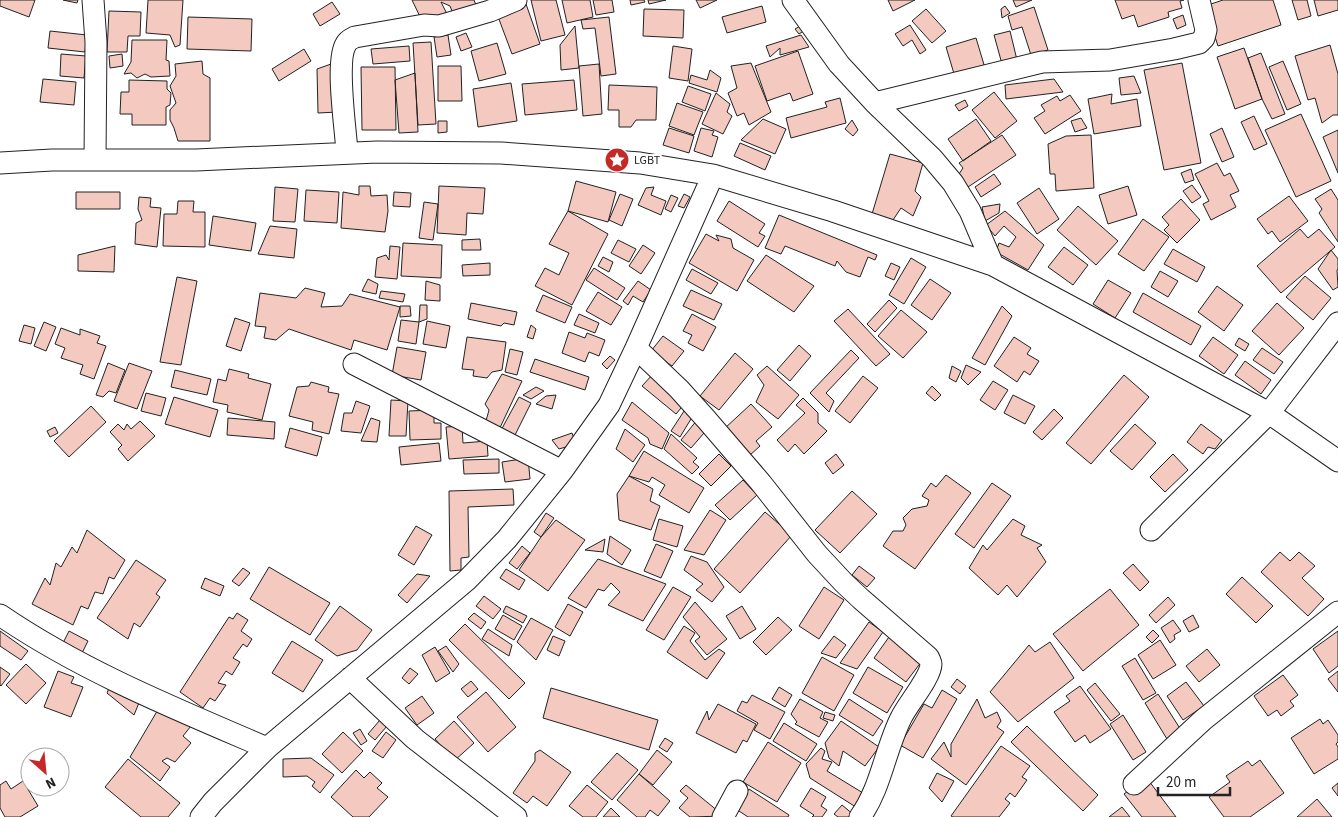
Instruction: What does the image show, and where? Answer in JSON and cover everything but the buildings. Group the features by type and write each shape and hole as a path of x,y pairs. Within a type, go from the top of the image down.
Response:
{"street":[{"path":"93,0 96,42 95,160"},
{"path":"347,153 341,74 342,54 349,40 355,37 424,25 439,26 490,11 516,0"},
{"path":"793,0 839,64 932,158 953,183 970,211 993,265"},
{"path":"875,102 1042,62 1110,60 1199,43 1204,38 1206,30 1199,0"},
{"path":"0,163 95,160 196,160 377,152 501,153 640,162 713,175 833,211 993,265 1268,413 1338,460"},
{"path":"201,817 213,802 267,748 467,580 508,539 562,472 608,405 636,348 713,175"},
{"path":"1151,530 1268,413 1338,322"},
{"path":"636,348 706,418 761,483 817,554 844,583 928,657 931,664 928,673 901,717 889,746 876,788 860,817"},
{"path":"354,364 562,472"},
{"path":"1134,784 1203,720 1338,612"},
{"path":"0,616 66,655 121,683 267,748"},
{"path":"350,678 415,739 516,817"},
{"path":"724,817 737,791"}],"place":[{"name":"LGBT","path":"617,160"}]}
